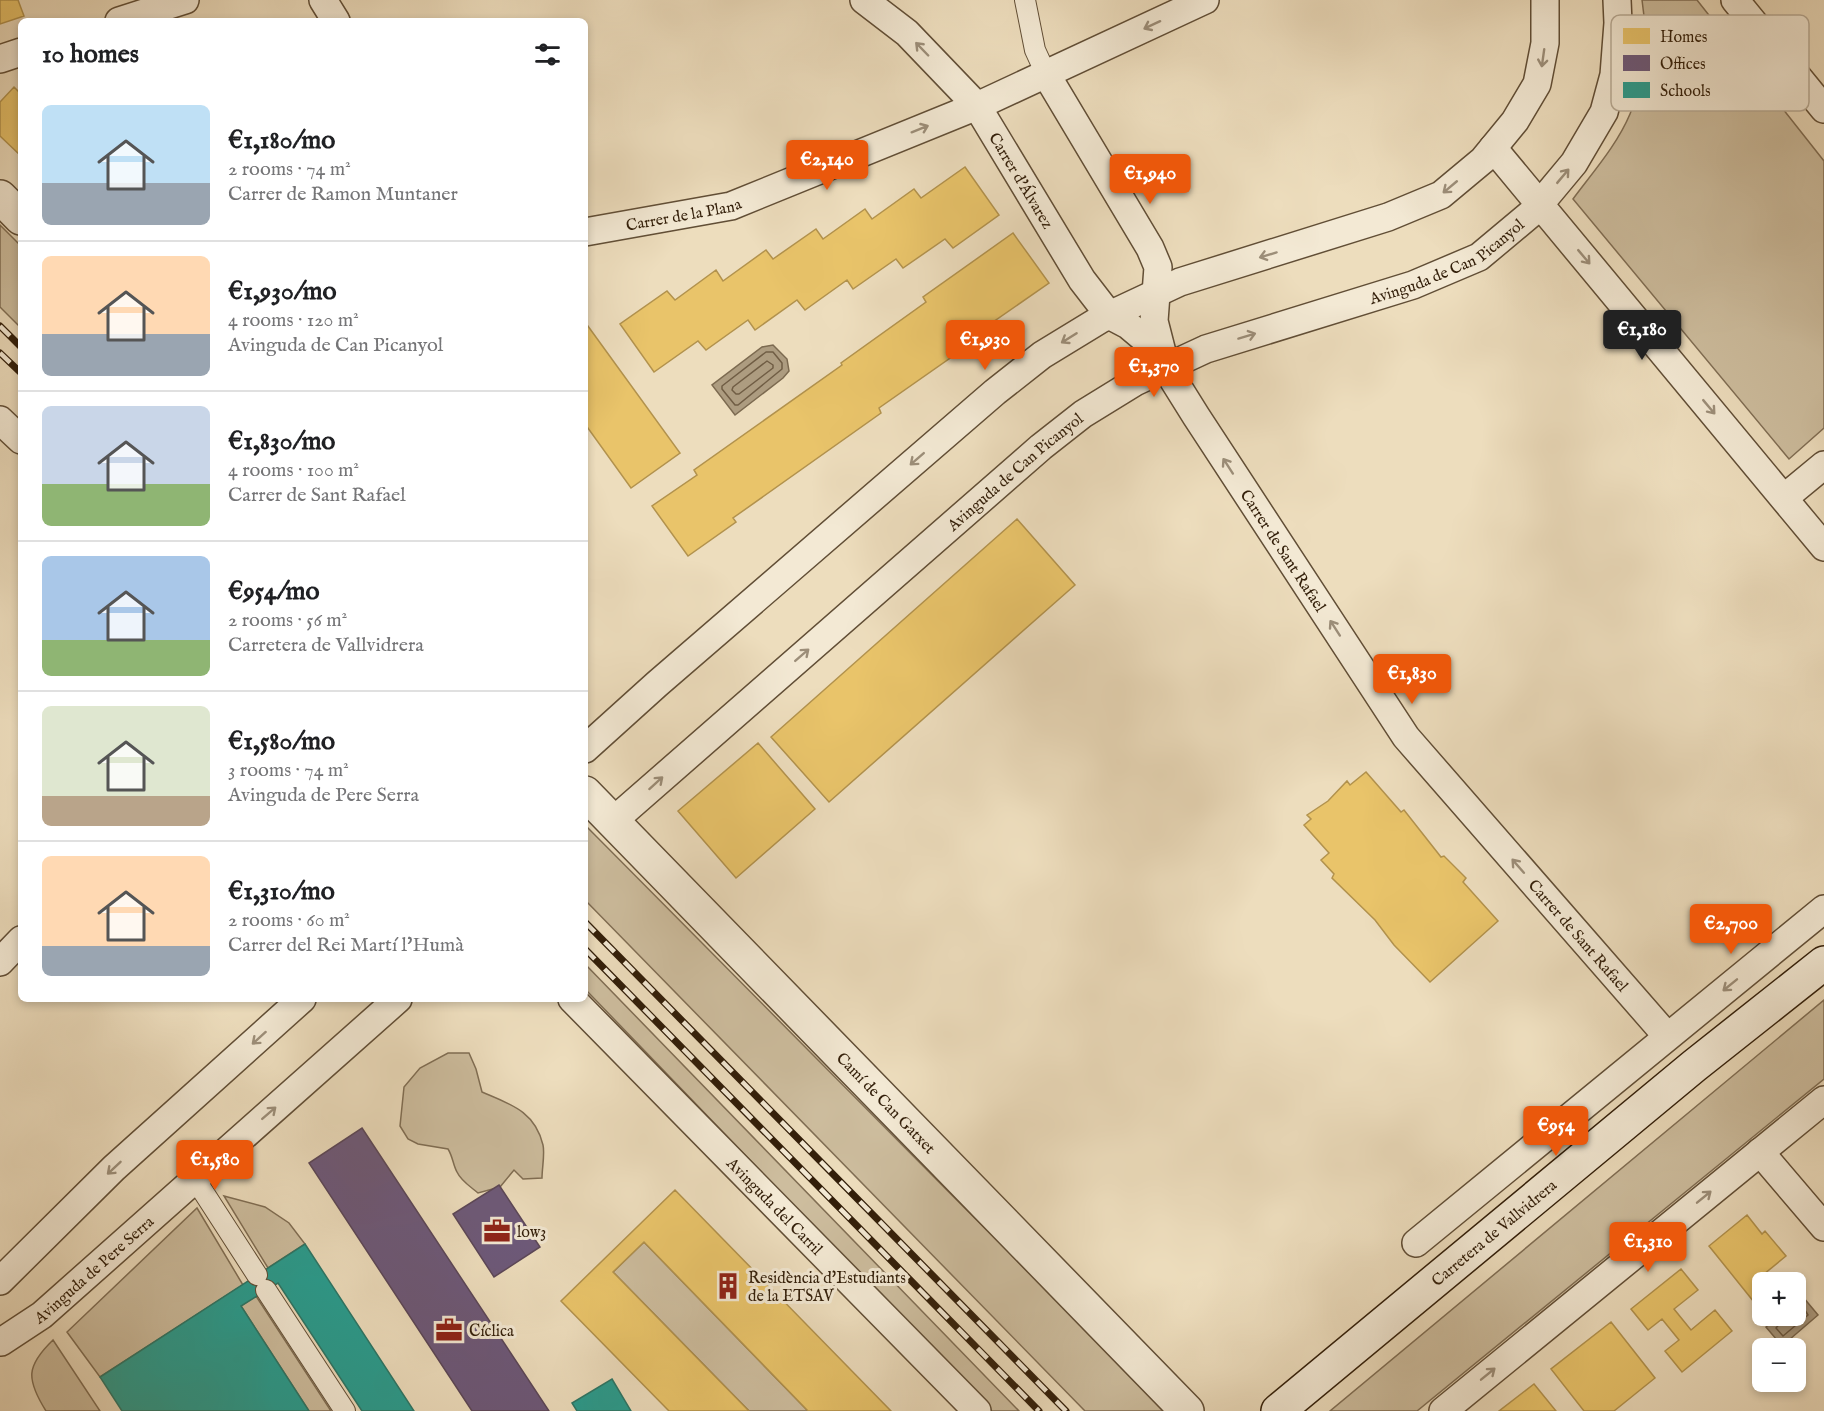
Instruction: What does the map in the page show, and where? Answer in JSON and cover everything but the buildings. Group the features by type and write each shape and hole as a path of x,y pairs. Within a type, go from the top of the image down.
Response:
{"street":[{"path":"128,18 185,0"},
{"path":"323,0 334,18"},
{"name":"Carrer d'Álvarez","path":"864,0 907,33 977,106 1082,280 1109,315 1128,325 1147,341 1166,368"},
{"name":"Carrer de Sant Rafael","path":"1025,0 1035,50 1046,74 1150,248 1158,267 1154,321 1166,368 1406,737 1667,1036"},
{"name":"Carrer de la Plana","path":"588,231 731,206 977,106 1205,0"},
{"path":"588,746 995,392 1042,355 1109,315 1180,282 1389,217 1441,195 1483,160 1515,121 1537,84 1545,43 1545,0"},
{"name":"Avinguda de Can Picanyol","path":"1617,0 1618,15"},
{"path":"1736,0 1748,15"},
{"path":"0,59 18,53"},
{"name":"Avinguda de Can Picanyol","path":"612,822 1041,447 1083,414 1135,382 1215,346 1413,285 1479,257 1540,203 1574,163 1604,112 1611,86"},
{"path":"1809,90 1824,109"},
{"path":"1493,148 1824,547"},
{"path":"0,197 18,215"},
{"path":"0,420 18,437"},
{"path":"1784,498 1824,465"},
{"name":"Camí de Can Gatxet","path":"588,796 1187,1411"},
{"path":"1416,1244 1824,909"},
{"path":"0,962 18,943"},
{"name":"Carretera de Vallvidrera","path":"1278,1411 1694,1066 1824,963"},
{"path":"0,1281 114,1168 299,1002"},
{"name":"Avinguda de Pere Serra","path":"0,1336 42,1315 395,1002"},
{"name":"Avinguda del Carril","path":"575,1002 977,1411"},
{"path":"1443,1411 1824,1100"},
{"path":"1760,1152 1824,1227"},
{"path":"195,1179 345,1411"}],"shaded area":[{"path":"1642,0 1697,0 1709,15 1644,15"},
{"path":"1631,111 1785,111 1824,161 1824,428 1789,459 1573,199 1625,125"},
{"path":"0,225 18,243 18,325 0,307"},
{"path":"588,828 1166,1411 1085,1411 588,903"},
{"path":"588,967 1019,1411 992,1411 588,992"},
{"path":"1824,1000 1824,1079 1417,1411 1330,1411"},
{"path":"448,1053 469,1053 482,1092 511,1105 528,1116 539,1133 544,1149 542,1178 523,1179 514,1170 500,1187 478,1193 459,1175 448,1149 418,1144 408,1139 400,1126 404,1087 420,1068"},
{"path":"224,1196 265,1207 289,1223 305,1244 268,1268"},
{"path":"197,1208 243,1285 100,1377 67,1332"},
{"path":"644,1242 808,1411 749,1411 613,1272"},
{"path":"256,1296 331,1411 309,1411 241,1306"},
{"path":"53,1340 100,1411 46,1411 35,1390 32,1373 38,1358"}],"water":[{"path":"773,345 787,359 789,371 735,415 712,385 762,347"},
{"path":"1806,1301 1818,1315 1806,1325"},
{"path":"1805,1326 1791,1338 1775,1338 1766,1327"}],"railway":[{"path":"0,326 18,344"},
{"path":"0,353 18,370"},
{"path":"588,925 1066,1411"},
{"path":"588,952 1039,1411"}],"place":[{"name":"low3","path":"497,1231"},
{"name":"Residència d'Estudiants de la ETSAV","path":"728,1286"},
{"name":"Cíclica","path":"449,1330"}]}
